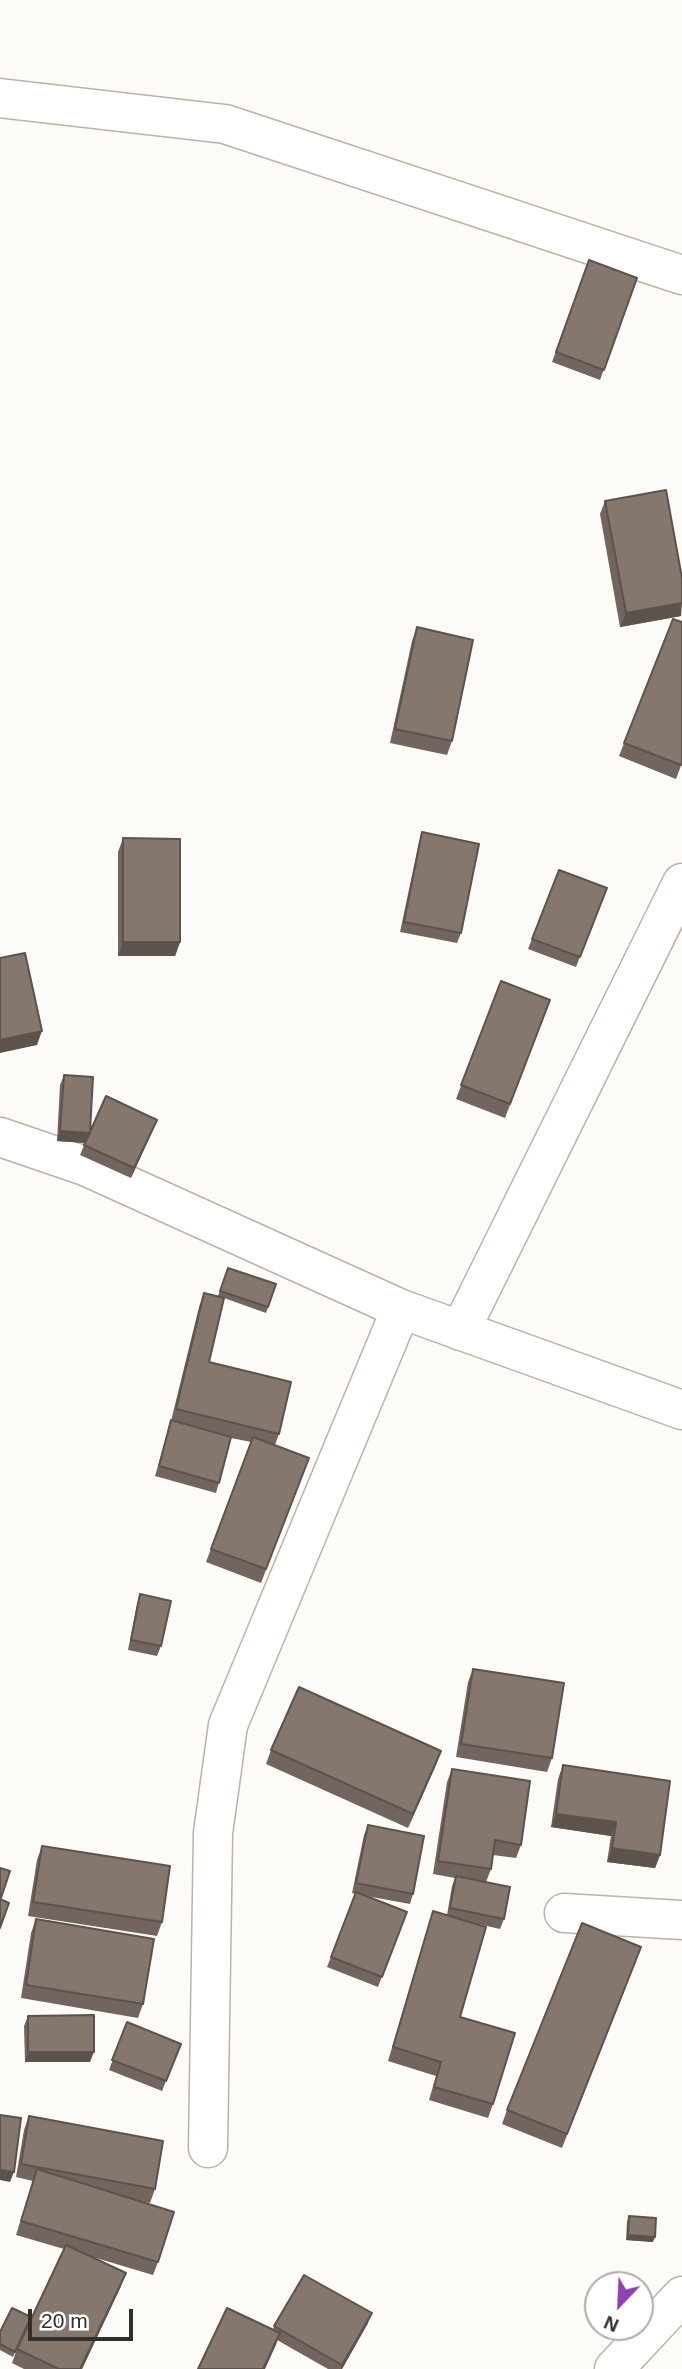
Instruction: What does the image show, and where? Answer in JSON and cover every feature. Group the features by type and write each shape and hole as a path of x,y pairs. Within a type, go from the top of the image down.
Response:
{"street":[{"path":"0,98 225,124 682,275"},
{"path":"460,1331 682,883"},
{"path":"0,1137 85,1166 401,1309 682,1410"},
{"path":"208,2147 213,1833 228,1725 401,1309"},
{"path":"564,1913 682,1920"},
{"path":"614,2369 682,2296"}],"building":[{"path":"589,260 637,278 604,370 556,352"},
{"path":"666,490 682,578 682,603 626,613 605,501"},
{"path":"673,619 682,622 681,765 624,743"},
{"path":"417,627 473,640 452,741 395,729"},
{"path":"422,832 479,844 461,933 404,922"},
{"path":"123,838 180,839 180,942 123,942"},
{"path":"559,870 607,888 580,957 532,939"},
{"path":"25,953 42,1031 0,1040 0,958"},
{"path":"501,981 550,1000 510,1104 461,1085"},
{"path":"64,1075 93,1077 90,1132 106,1096 157,1120 134,1168 84,1145 90,1133 60,1131"},
{"path":"228,1268 276,1284 268,1307 220,1291"},
{"path":"204,1293 224,1298 209,1362 291,1382 279,1434 176,1409"},
{"path":"171,1420 231,1437 219,1483 159,1466"},
{"path":"253,1437 309,1458 266,1569 211,1549"},
{"path":"140,1594 171,1601 161,1646 131,1640"},
{"path":"473,1669 564,1683 552,1758 461,1744"},
{"path":"299,1687 441,1751 413,1814 271,1750"},
{"path":"563,1765 670,1781 660,1855 612,1848 616,1822 556,1814"},
{"path":"452,1769 530,1781 521,1845 495,1840 491,1869 438,1861"},
{"path":"368,1825 424,1836 413,1894 356,1883"},
{"path":"42,1846 170,1866 162,1922 33,1902"},
{"path":"0,1868 10,1871 1,1898 0,1898"},
{"path":"456,1876 510,1887 504,1919 450,1908"},
{"path":"356,1892 407,1912 382,1977 331,1957"},
{"path":"0,1899 9,1903 0,1928"},
{"path":"433,1911 486,1927 460,2017 515,2033 493,2104 434,2087 441,2062 393,2047"},
{"path":"36,1919 154,1939 143,2004 26,1985"},
{"path":"582,1923 641,1947 567,2134 507,2110"},
{"path":"94,2015 94,2052 28,2052 28,2016"},
{"path":"127,2022 181,2044 166,2081 112,2060"},
{"path":"0,2115 21,2118 14,2172 0,2170"},
{"path":"29,2116 163,2141 155,2189 21,2164"},
{"path":"37,2169 174,2212 158,2262 21,2221"},
{"path":"629,2216 656,2218 655,2237 628,2235"},
{"path":"66,2245 126,2273 80,2369 59,2369 17,2349"},
{"path":"304,2275 372,2313 342,2365 274,2326"},
{"path":"12,2308 31,2317 15,2352 0,2344 0,2332"},
{"path":"227,2308 280,2333 263,2369 198,2369"}]}
